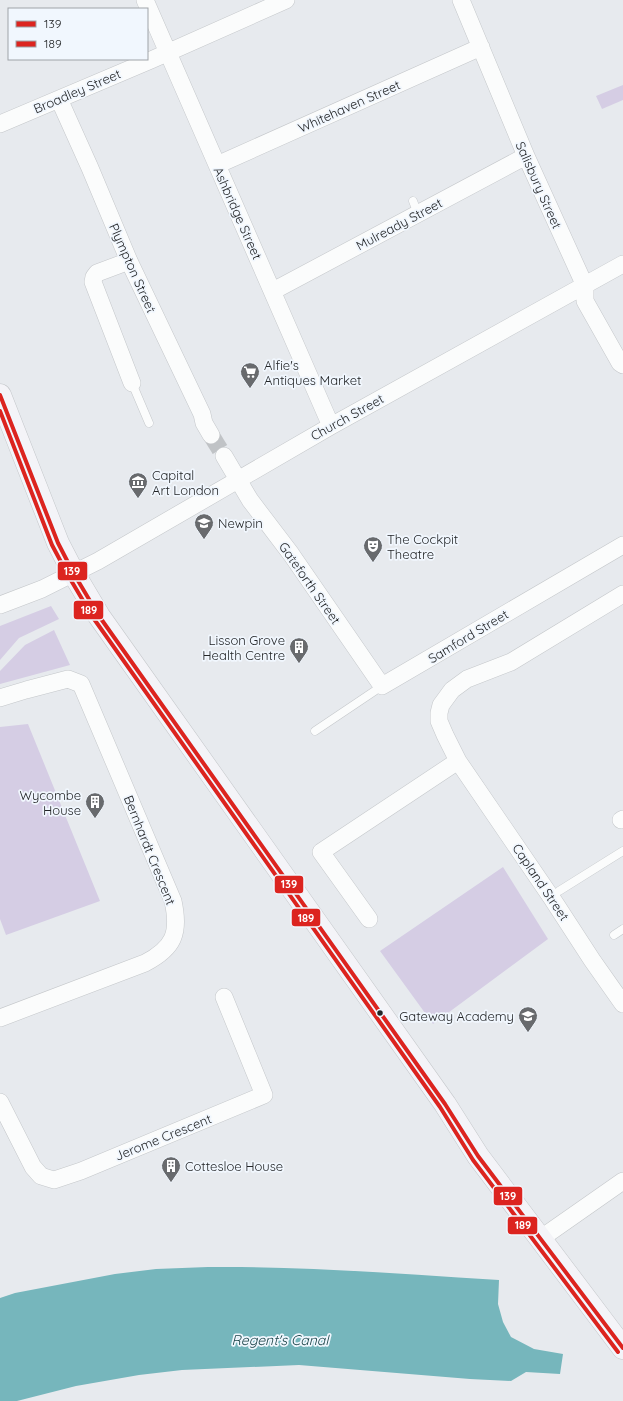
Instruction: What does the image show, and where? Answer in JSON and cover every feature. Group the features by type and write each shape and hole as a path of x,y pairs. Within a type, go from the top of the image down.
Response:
{"main road":[{"path":"0,395 52,530 74,574 99,616 445,1104 478,1156 623,1348"}],"street":[{"name":"Ashbridge Street","path":"145,0 332,426"},
{"name":"Broadley Street","path":"0,124 286,0"},
{"name":"Salisbury Street","path":"461,0 526,156 585,286 585,301 620,363 623,365"},
{"name":"Whitehaven Street","path":"218,165 481,47"},
{"name":"Plympton Street","path":"59,99 129,261 202,414 204,423 211,435"},
{"name":"Mulready Street","path":"273,291 416,207 526,156"},
{"path":"129,261 97,273 93,282 132,384"},
{"name":"Church Street","path":"0,605 42,589 74,574 238,479 623,264"},
{"path":"224,456 238,479"},
{"name":"Gateforth Street","path":"238,479 250,500 294,559 382,686"},
{"name":"Samford Street","path":"382,686 623,545"},
{"name":"Capland Street","path":"623,594 511,662 467,679 452,690 442,705 439,713 439,721 458,761 623,1004"},
{"name":"Bernhardt Crescent","path":"0,698 68,679 81,684 173,900 177,924 168,947 158,956 145,963 0,1018"},
{"path":"369,919 321,852 458,761"},
{"name":"Jerome Crescent","path":"0,1102 33,1167 42,1176 54,1180 81,1171 264,1096 224,997"},
{"path":"540,1239 623,1181"}],"lane":[{"path":"132,384 149,423"},
{"name":"Samford Street","path":"315,731 382,686"},
{"path":"559,891 623,851"},
{"path":"614,935 623,929"}],"shaded area":[{"path":"623,85 623,100 602,109 596,96"},
{"path":"51,606 59,619 19,638 0,660 0,626"},
{"path":"54,630 70,665 0,684 0,671 25,645"},
{"path":"28,724 100,901 6,935 0,919 0,727"},
{"path":"503,867 548,939 433,1024 380,951"}],"water":[{"name":"Regent's Canal","path":"208,1267 317,1269 499,1280 498,1304 503,1322 511,1337 534,1349 563,1354 560,1374 526,1372 511,1381 299,1365 182,1370 139,1375 76,1386 17,1401 0,1401 0,1298 15,1293 115,1274 156,1269"}],"tunnel":[{"path":"211,435 224,456"}],"transit line":[{"name":"139","path":"0,395 58,543 74,574 99,616 445,1104 478,1156 623,1348"},
{"name":"189","path":"0,411 52,545 94,619 440,1107 473,1160 618,1352"}],"place":[{"name":"Alfie's Antiques Market","path":"250,389"},
{"name":"Capital Art London","path":"138,499"},
{"name":"Newpin","path":"204,540"},
{"name":"The Cockpit Theatre","path":"373,563"},
{"name":"Lisson Grove Health Centre","path":"299,664"},
{"name":"Wycombe House","path":"95,819"},
{"name":"Gateway Academy","path":"528,1033"},
{"name":"Cottesloe House","path":"171,1183"}]}
